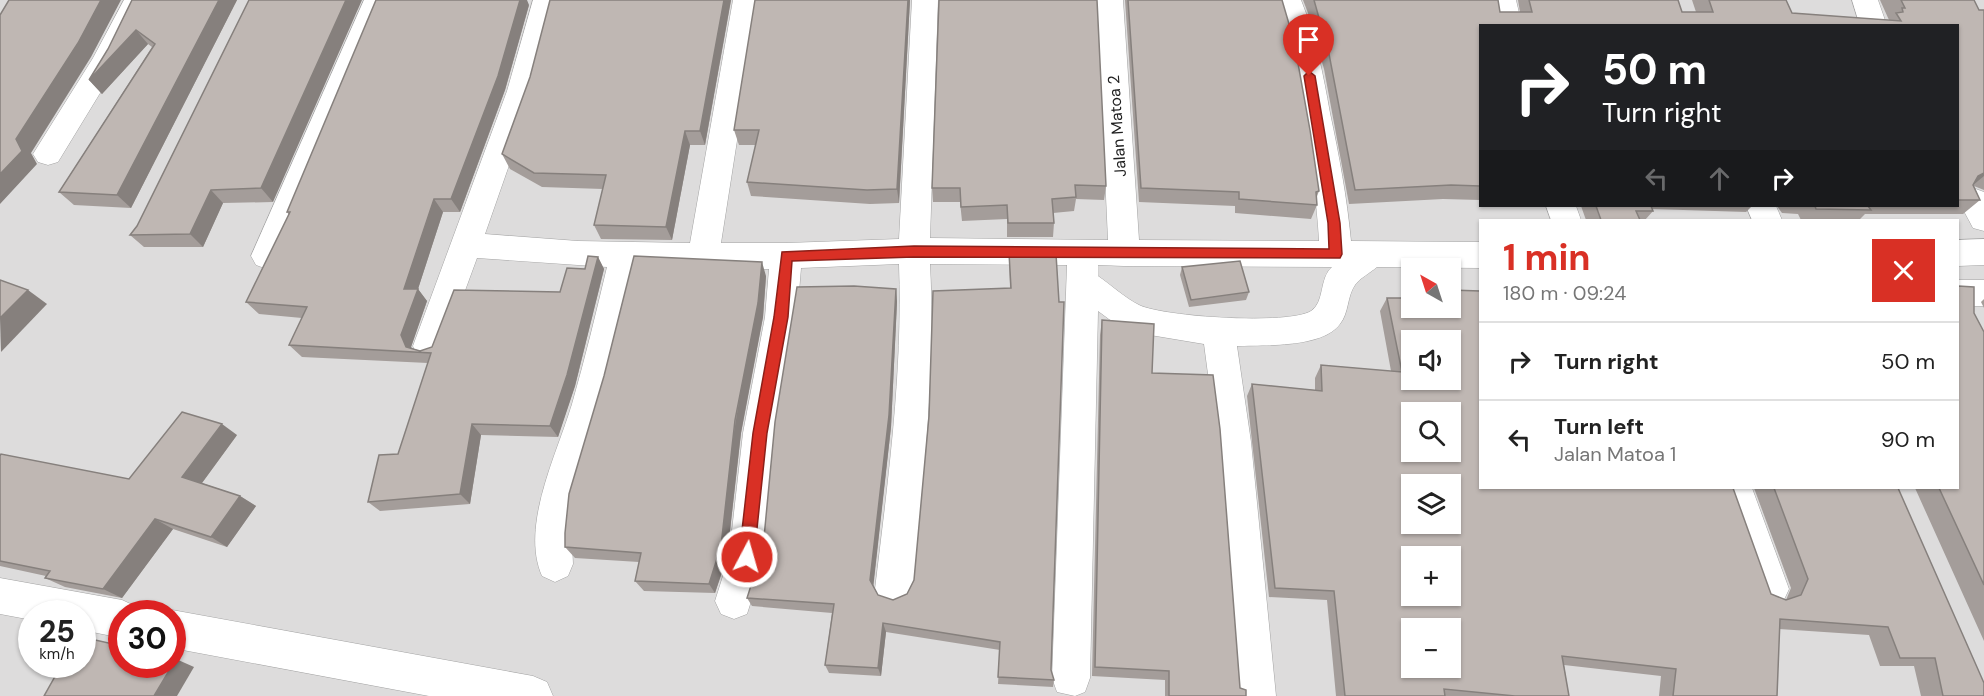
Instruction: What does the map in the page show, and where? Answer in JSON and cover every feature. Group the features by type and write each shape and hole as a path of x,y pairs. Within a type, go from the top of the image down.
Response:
{"street":[{"path":"48,154 105,62 137,0"},
{"path":"267,256 377,0"},
{"path":"429,346 521,91 546,0"},
{"path":"703,255 746,0"},
{"path":"894,589 913,406 917,317 914,251 925,0"},
{"name":"Jalan Matoa 2","path":"1110,0 1124,253"},
{"path":"1288,0 1303,43 1334,223 1336,254"},
{"path":"1503,0 1508,24"},
{"path":"1865,0 1873,24"},
{"path":"466,245 578,254 626,255 786,256 914,251 1083,267 1124,253 1479,255"},
{"path":"1959,253 1984,252"},
{"path":"555,564 552,543 561,495 606,343 626,255"},
{"path":"1083,267 1132,318 1219,333 1296,330 1319,323 1332,309 1340,279 1369,255"},
{"path":"734,601 747,557 760,433 781,317 786,256"},
{"path":"1071,678 1083,267"},
{"path":"1959,294 1984,293"},
{"path":"1959,296 1973,324"},
{"path":"1219,333 1234,442 1256,696"},
{"path":"1734,489 1770,589"},
{"path":"0,596 108,616"},
{"path":"186,631 533,696"}],"shaded area":[{"path":"0,0 1984,0 1984,696 0,696"}],"building":[{"path":"9,0 101,0 78,43 16,139 22,151 0,174 0,15"},
{"path":"132,0 219,0 117,195 59,192 155,44 136,30 89,80 108,49"},
{"path":"249,0 346,0 261,188 211,190 190,234 130,235 137,226"},
{"path":"376,0 520,0 498,76 451,199 434,199 404,289 418,289 401,335 406,347 420,351 432,347 454,290 560,292 567,268 585,269 588,256 598,257 567,375 550,426 472,424 460,494 368,502 379,455 398,454 431,353 289,345 307,307 246,302 290,212 287,212"},
{"path":"550,0 724,0 700,131 685,131 666,227 594,225 606,175 534,173 502,154 530,77"},
{"path":"755,0 908,0 897,189 867,190 747,182 759,130 734,130"},
{"path":"939,0 1097,0 1106,186 1075,185 1076,197 1052,199 1054,223 1008,223 1007,205 961,207 960,188 932,188"},
{"path":"1128,0 1282,0 1294,41 1310,130 1319,191 1316,192 1317,205 1239,199 1239,192 1141,188"},
{"path":"1314,0 1498,0 1500,12 1532,12 1529,0 1678,0 1682,12 1713,12 1709,0 1786,0 1792,13 1901,21 1896,13 1903,12 1902,8 1905,8 1901,0 1974,0 1979,10 1984,10 1984,173 1978,176 1973,185 1980,200 1959,200 1959,24 1479,24 1479,186 1451,185 1355,190 1329,54"},
{"path":"1596,207 1651,207 1653,211 1636,211 1640,219 1601,219"},
{"path":"1815,207 1869,207 1871,210 1816,209"},
{"path":"1009,253 1056,254 1059,302 1064,302 1051,670 1054,680 998,677 1000,642 883,623 878,668 825,665 834,604 747,598 763,548 775,422 797,287 854,286 896,289 889,415 870,580 878,595 893,600 907,594 914,580 929,416 933,291 1011,288"},
{"path":"634,256 762,262 758,303 735,420 721,546 709,584 635,581 641,553 565,547 569,494 604,376"},
{"path":"1240,261 1249,292 1191,300 1182,267"},
{"path":"0,280 28,290 0,318"},
{"path":"1959,286 1974,287 1974,313 1984,332 1984,585 1939,489 1959,489"},
{"path":"1461,290 1479,291 1479,489 1733,489 1771,594 1786,600 1801,595 1808,579 1774,489 1898,489 1984,683 1984,696 1943,696 1935,658 1900,658 1888,627 1780,619 1777,696 1673,696 1676,669 1562,656 1569,696 1515,696 1444,689 1445,696 1345,696 1334,591 1275,588 1252,384 1322,391 1321,365 1401,372 1401,390 1461,390 1461,330 1401,330 1401,367 1387,298 1401,298 1401,318 1461,318"},
{"path":"1102,320 1154,324 1152,373 1213,375 1220,429 1240,688 1246,690 1246,696 1169,696 1169,671 1095,667"},
{"path":"182,412 222,424 182,477 240,496 211,537 155,519 103,589 45,578 50,571 0,561 1,454 129,479"},
{"path":"96,640 108,643 108,678 165,678 154,696 44,696 54,678 96,678"}],"route":[{"path":"747,557 760,433 776,355 786,256 914,251 1336,254 1334,223 1309,76"}]}
